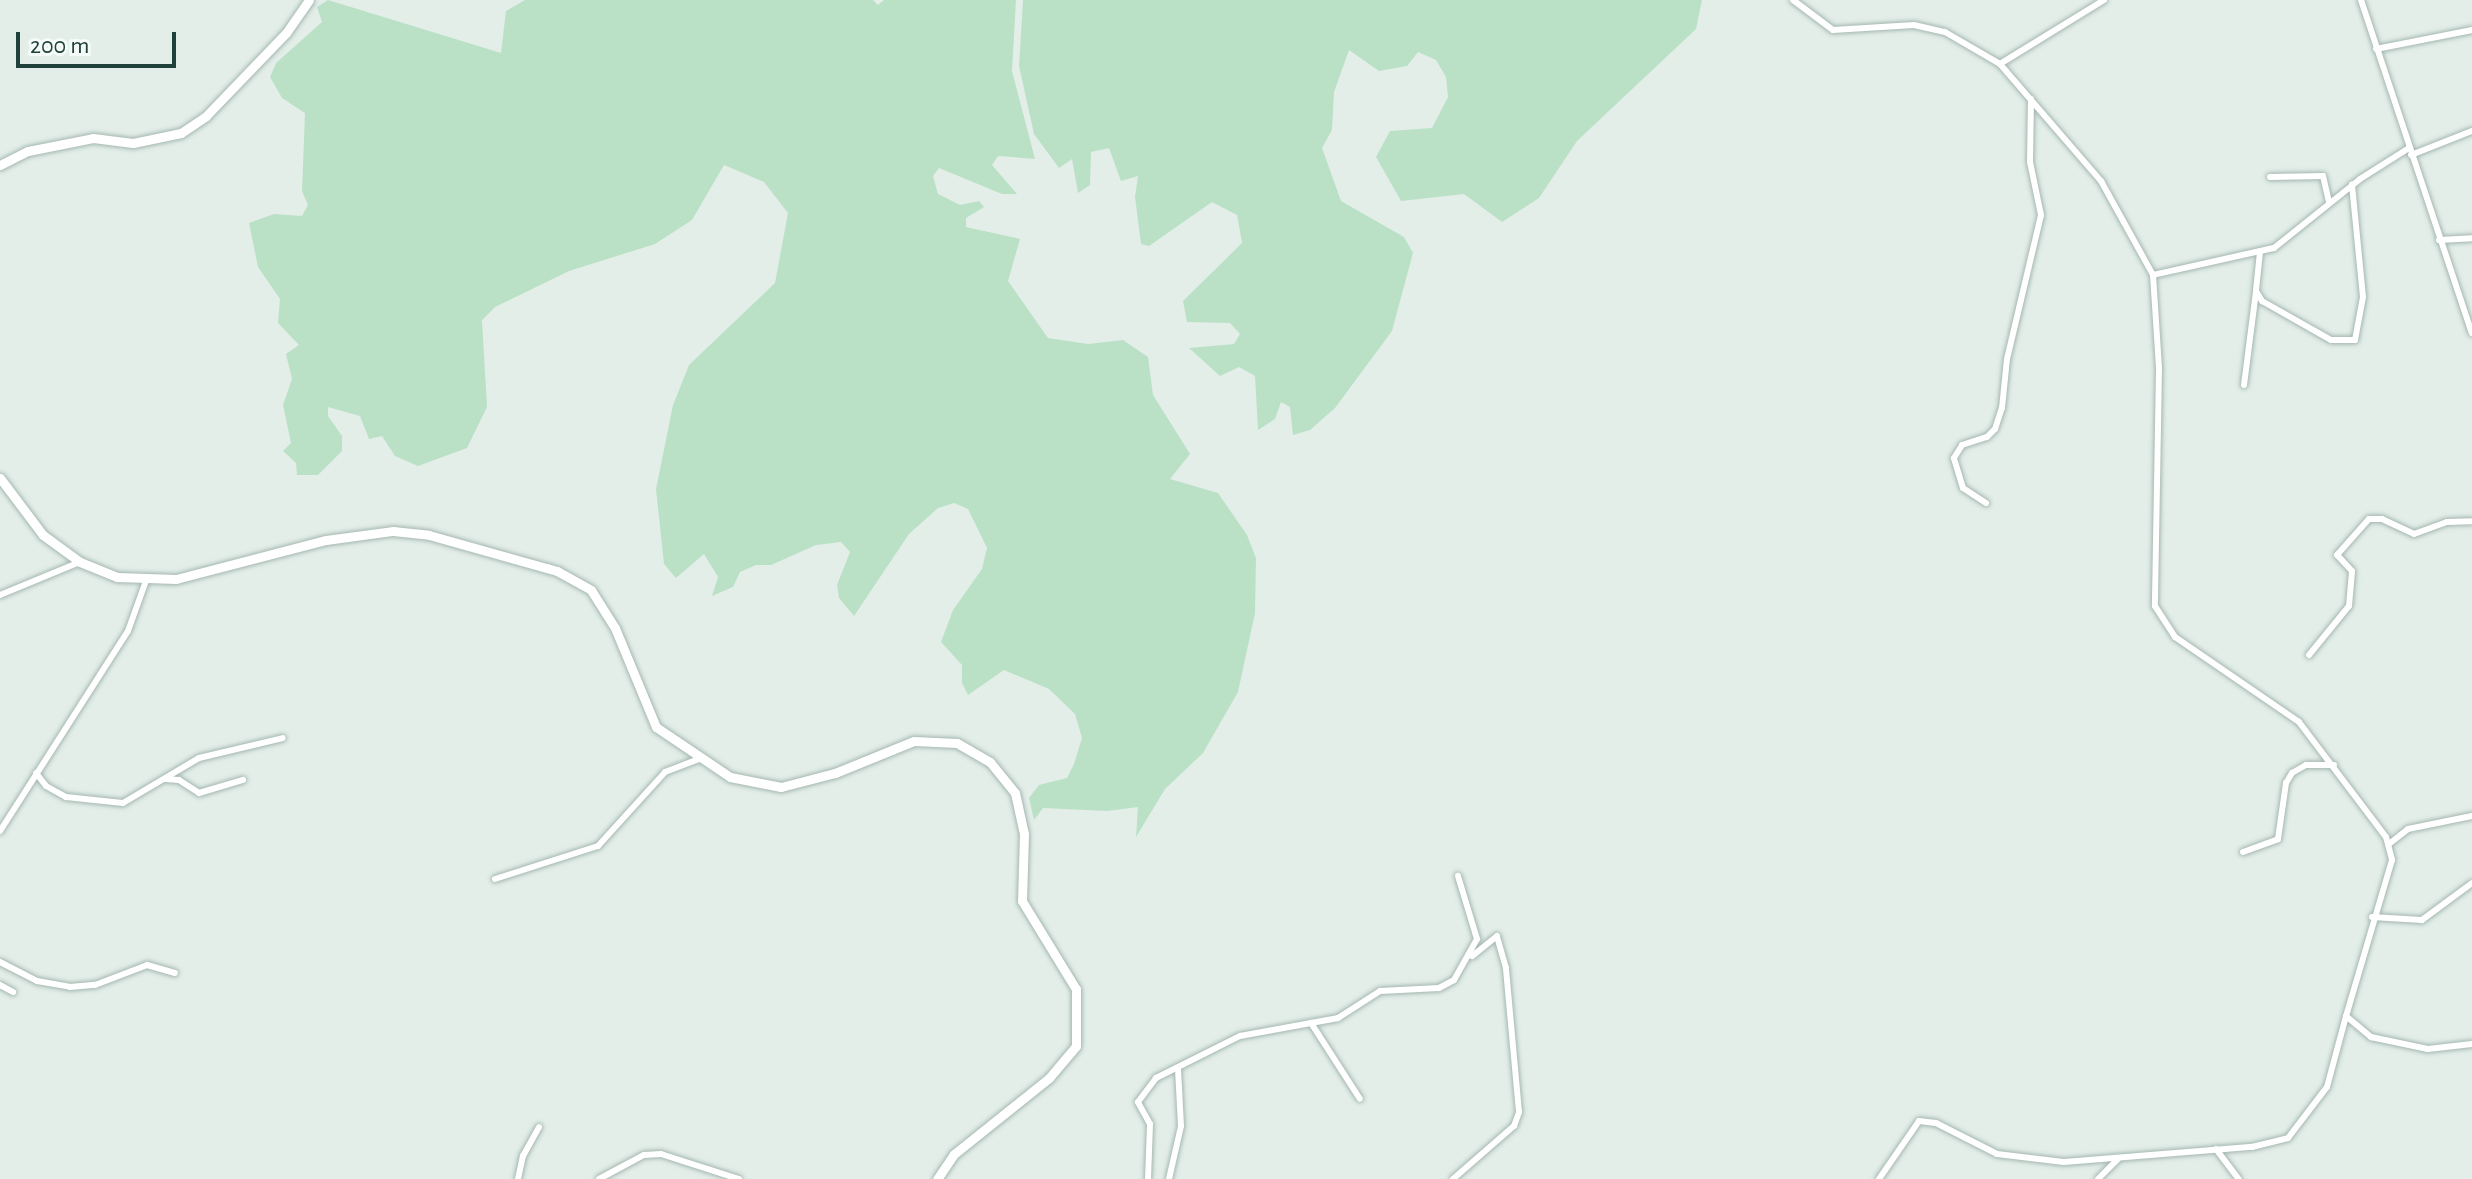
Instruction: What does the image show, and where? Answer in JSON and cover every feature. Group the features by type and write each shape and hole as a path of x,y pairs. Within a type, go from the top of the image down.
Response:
{"main road":[{"path":"0,165 28,151 93,138 133,143 181,133 206,116 276,44 309,0"},
{"path":"0,478 43,535 80,562 117,577 176,579 326,540 393,531 429,535 557,571 591,590 615,628 632,681 656,727 699,759 730,777 781,787 835,773 914,741 957,743 990,762 1015,793 1024,834 1022,901 1076,989 1076,1046 1049,1078 954,1154 937,1179"}],"street":[{"path":"1793,0 1833,30 1914,25 1945,32 2000,64 2101,181 2153,275 2159,369 2155,606 2167,629 2299,722 2334,765 2389,844 2392,860 2372,917 2333,1073 2300,1129 2262,1146 2064,1162 1997,1154 1936,1123 1919,1121 1879,1179"},
{"path":"2000,64 2104,0"},
{"path":"2361,0 2472,333"},
{"path":"2376,49 2472,30"},
{"path":"1986,503 1963,488 1954,458 1962,445 1987,437 1995,429 2002,408 2007,359 2041,215 2030,162 2031,99"},
{"path":"2153,275 2274,248 2352,185 2410,151 2472,131"},
{"path":"2270,177 2323,176 2329,202"},
{"path":"2256,291 2268,307 2314,333 2336,341 2356,339 2363,297 2352,185"},
{"path":"2439,240 2472,238"},
{"path":"2244,385 2260,252"},
{"path":"2309,655 2349,606 2352,571 2337,555 2369,519 2382,519 2414,534 2447,522 2472,521"},
{"path":"0,595 80,562"},
{"path":"0,831 128,631 147,578"},
{"path":"36,773 54,792 107,805 133,800 199,758 283,738"},
{"path":"495,879 598,846 665,772 699,759"},
{"path":"2243,852 2278,839 2286,783 2292,773 2306,765 2334,765"},
{"path":"166,779 179,780 199,793 243,780"},
{"path":"2389,844 2408,829 2472,816"},
{"path":"1458,876 1477,931 1469,958"},
{"path":"2372,917 2422,920 2472,883"},
{"path":"1148,1179 1150,1124 1138,1102 1153,1081 1240,1036 1338,1018 1380,991 1439,988 1454,980 1469,958 1497,936 1506,968 1519,1112 1514,1126 1453,1179"},
{"path":"0,962 37,981 70,987 95,985 147,965 175,973"},
{"path":"0,985 13,992"},
{"path":"2346,1016 2371,1037 2428,1049 2472,1044"},
{"path":"1311,1023 1360,1099"},
{"path":"1180,1082 1188,1065"},
{"path":"1169,1179 1181,1126 1178,1069"},
{"path":"518,1179 523,1156 539,1127"},
{"path":"2216,1149 2239,1179"},
{"path":"599,1179 644,1155 661,1154 739,1179"},
{"path":"2098,1179 2118,1159"}],"green space":[{"path":"328,0 501,53 506,11 525,0 873,0 878,5 884,0 1016,0 1012,71 1035,159 998,156 992,165 1017,194 1002,194 939,168 933,176 938,194 960,205 979,201 984,207 966,218 966,227 1020,239 1008,281 1048,338 1088,344 1123,340 1148,357 1153,395 1190,454 1170,479 1218,493 1247,535 1256,558 1255,613 1238,692 1203,753 1165,789 1136,837 1138,807 1107,811 1043,808 1034,820 1029,798 1039,785 1067,778 1082,738 1075,714 1049,689 1004,670 968,695 962,683 962,665 941,642 953,610 982,569 987,548 968,509 954,503 938,508 909,534 854,616 839,598 837,585 850,552 841,542 816,545 771,565 756,565 740,572 733,587 712,596 718,577 704,554 676,578 664,564 656,489 673,405 689,365 775,283 788,213 764,182 724,165 692,220 655,244 569,271 495,307 482,320 487,407 467,448 418,466 395,456 382,436 369,439 360,416 328,407 328,416 342,436 342,451 318,475 297,475 296,463 283,451 291,443 283,405 292,379 286,354 299,345 278,323 280,299 258,267 249,223 274,214 302,216 308,205 302,191 305,113 282,98 270,77 276,63 322,22 317,7"},
{"path":"1023,0 1702,0 1696,29 1577,141 1539,198 1502,222 1464,194 1401,201 1376,157 1390,131 1432,128 1448,97 1446,77 1436,60 1418,52 1407,66 1379,71 1349,50 1334,92 1332,130 1322,148 1341,201 1404,237 1413,253 1392,331 1335,408 1310,430 1293,435 1290,407 1281,402 1275,419 1258,430 1255,376 1239,367 1220,376 1189,348 1234,344 1240,334 1230,323 1187,322 1183,301 1242,243 1237,215 1212,202 1149,246 1141,244 1135,197 1138,176 1121,181 1109,148 1091,152 1090,185 1078,193 1072,159 1059,168 1034,134 1019,66"}]}
